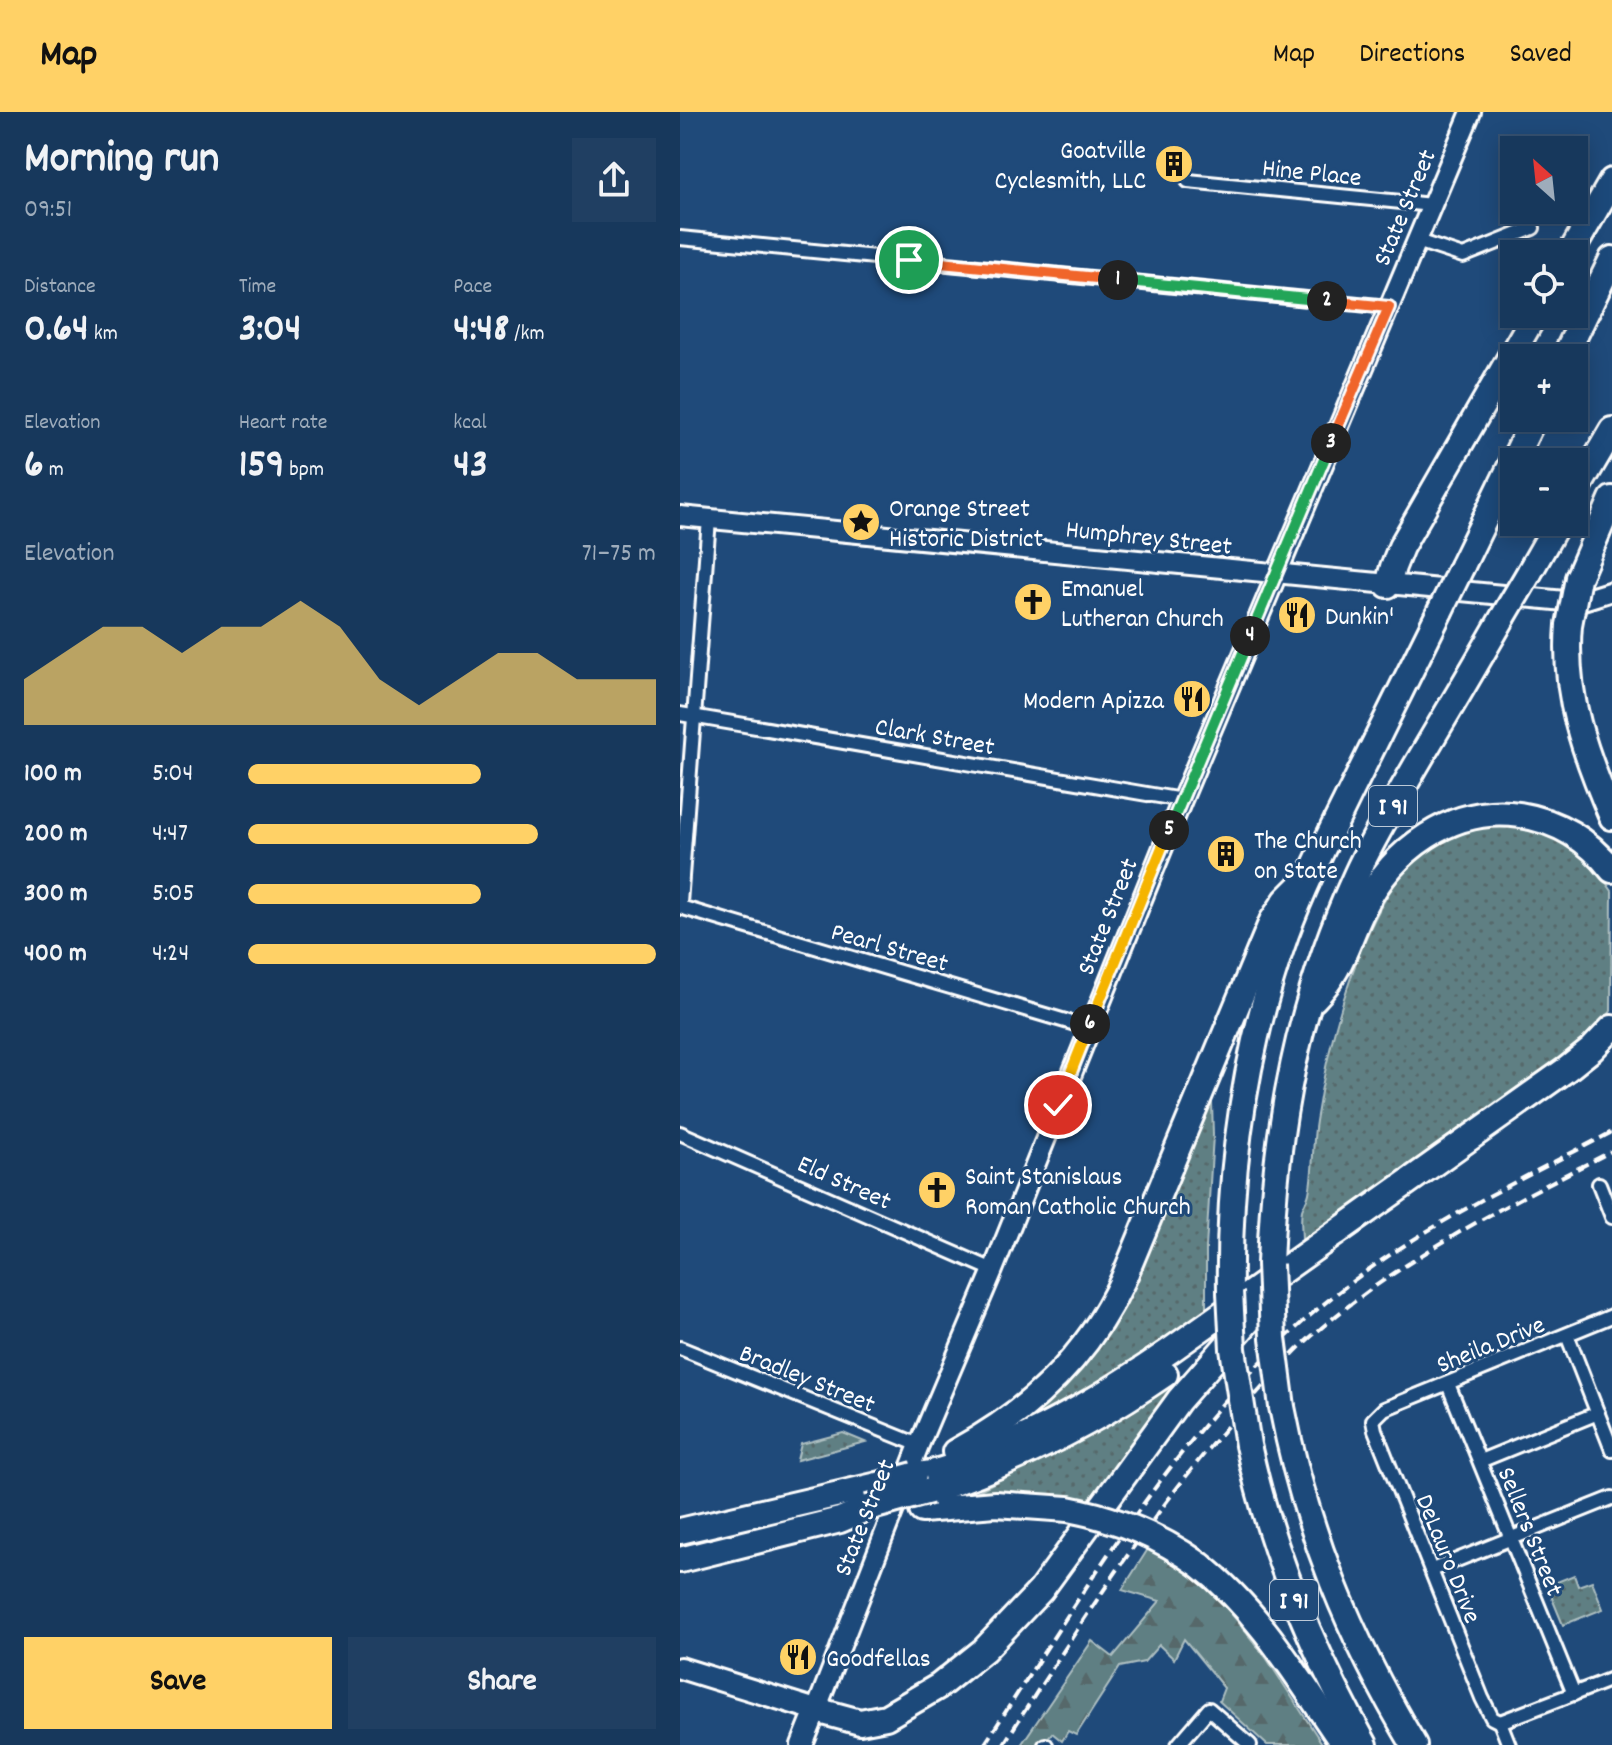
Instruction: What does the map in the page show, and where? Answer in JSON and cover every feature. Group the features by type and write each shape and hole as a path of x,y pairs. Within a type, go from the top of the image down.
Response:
{"highway":[{"path":"1578,240 1612,181"},
{"path":"1571,344 1612,259"},
{"path":"1388,585 1401,547 1527,328"},
{"path":"1588,471 1612,430"},
{"name":"I 91","path":"1365,1745 1331,1681 1293,1597 1264,1512 1248,1445 1233,1349 1230,1292 1233,1183 1249,1068 1273,975 1310,876 1527,432"},
{"path":"1612,499 1578,578 1569,625 1568,678 1575,719 1588,761 1612,817"},
{"name":"I 91","path":"1414,1745 1370,1667 1331,1583 1304,1504 1282,1407 1273,1338 1270,1264 1279,1134 1290,1069 1307,1007 1325,950 1357,873 1550,536"},
{"path":"1307,1007 1336,972 1364,908 1388,870 1414,845 1442,827 1462,819 1490,814 1516,814 1542,820 1565,829 1587,843 1612,870"},
{"path":"929,1481 984,1436 1020,1412 1062,1373 1094,1332 1123,1280 1272,921 1286,900 1310,876"},
{"path":"680,1560 857,1516 1042,1429 1137,1373 1567,1069 1612,1028"},
{"path":"680,1531 878,1485 929,1481 1019,1458 1081,1427 1127,1400 1262,1305 1545,1105 1612,1053"},
{"path":"816,1710 860,1722 886,1717 939,1686 984,1650 1041,1590 1179,1400 1262,1305"},
{"path":"929,1481 995,1504 1068,1509 1103,1517 1147,1535 1200,1565 1233,1594 1261,1626 1344,1745"}],"main road":[{"name":"State Street","path":"802,1745 919,1445 993,1270 1182,800 1471,112"},
{"name":"Humphrey Street","path":"680,516 1571,601 1612,591"},
{"path":"680,1668 816,1710"}],"street":[{"name":"Hine Place","path":"1188,181 1432,205"},
{"path":"1417,241 1463,256 1533,228"},
{"path":"680,238 1389,307"},
{"path":"680,905 687,714 709,519"},
{"name":"Clark Street","path":"687,714 1182,800"},
{"name":"Pearl Street","path":"680,905 1089,1028"},
{"name":"Eld Street","path":"680,1133 993,1270"},
{"path":"1599,1184 1612,1217"},
{"name":"Sheila Drive","path":"1384,1409 1612,1316"},
{"path":"1567,1335 1612,1450"},
{"name":"Bradley Street","path":"680,1348 919,1445"},
{"name":"Sellers Street","path":"1448,1384 1574,1694"},
{"name":"DeLauro Drive","path":"1384,1409 1373,1420 1375,1430 1482,1698 1492,1718 1500,1722 1509,1745"},
{"path":"1480,1461 1598,1413"},
{"path":"1432,1570 1612,1498"},
{"path":"1500,1722 1612,1679"},
{"path":"1178,1745 1209,1709 1250,1745"}],"green space":[{"path":"1500,824 1531,828 1565,841 1589,859 1612,891 1611,1011 1595,1033 1535,1079 1302,1240 1301,1214 1311,1184 1322,1089 1340,1012 1368,933 1386,897 1407,868 1431,846 1455,834"},
{"path":"1212,1103 1206,1313 1098,1384 1030,1421 1066,1379 1198,1121"},
{"path":"1183,1376 1157,1420 1098,1505 976,1492 1111,1422"},
{"path":"843,1433 865,1442 797,1460 801,1444"},
{"path":"1148,1549 1193,1575 1230,1612 1267,1659 1323,1745 1267,1745 1219,1701 1224,1688 1184,1639 1174,1659 1159,1645 1144,1662 1120,1667 1076,1735 1068,1731 1062,1741 1052,1733 1042,1745 1021,1745 1092,1641 1113,1657 1160,1601 1122,1590"},
{"path":"1574,1575 1578,1586 1592,1581 1603,1609 1563,1625 1547,1586"}],"railway":[{"path":"984,1745 1141,1508 1229,1396 1278,1345 1331,1298 1397,1250 1503,1188 1612,1132"},
{"path":"1003,1745 1154,1518 1222,1433 1298,1349 1339,1313 1413,1261 1491,1214 1612,1151"}],"place":[{"name":"Goatville Cyclesmith, LLC","path":"1174,164"},
{"name":"Orange Street Historic District","path":"861,522"},
{"name":"Emanuel Lutheran Church","path":"1033,602"},
{"name":"Dunkin'","path":"1297,615"},
{"name":"Modern Apizza","path":"1192,699"},
{"name":"The Church on State","path":"1226,854"},
{"name":"Saint Stanislaus Roman Catholic Church","path":"937,1190"},
{"name":"Goodfellas","path":"798,1657"}],"route":[{"path":"909,260 1389,307 1249,637 1058,1105"}]}
